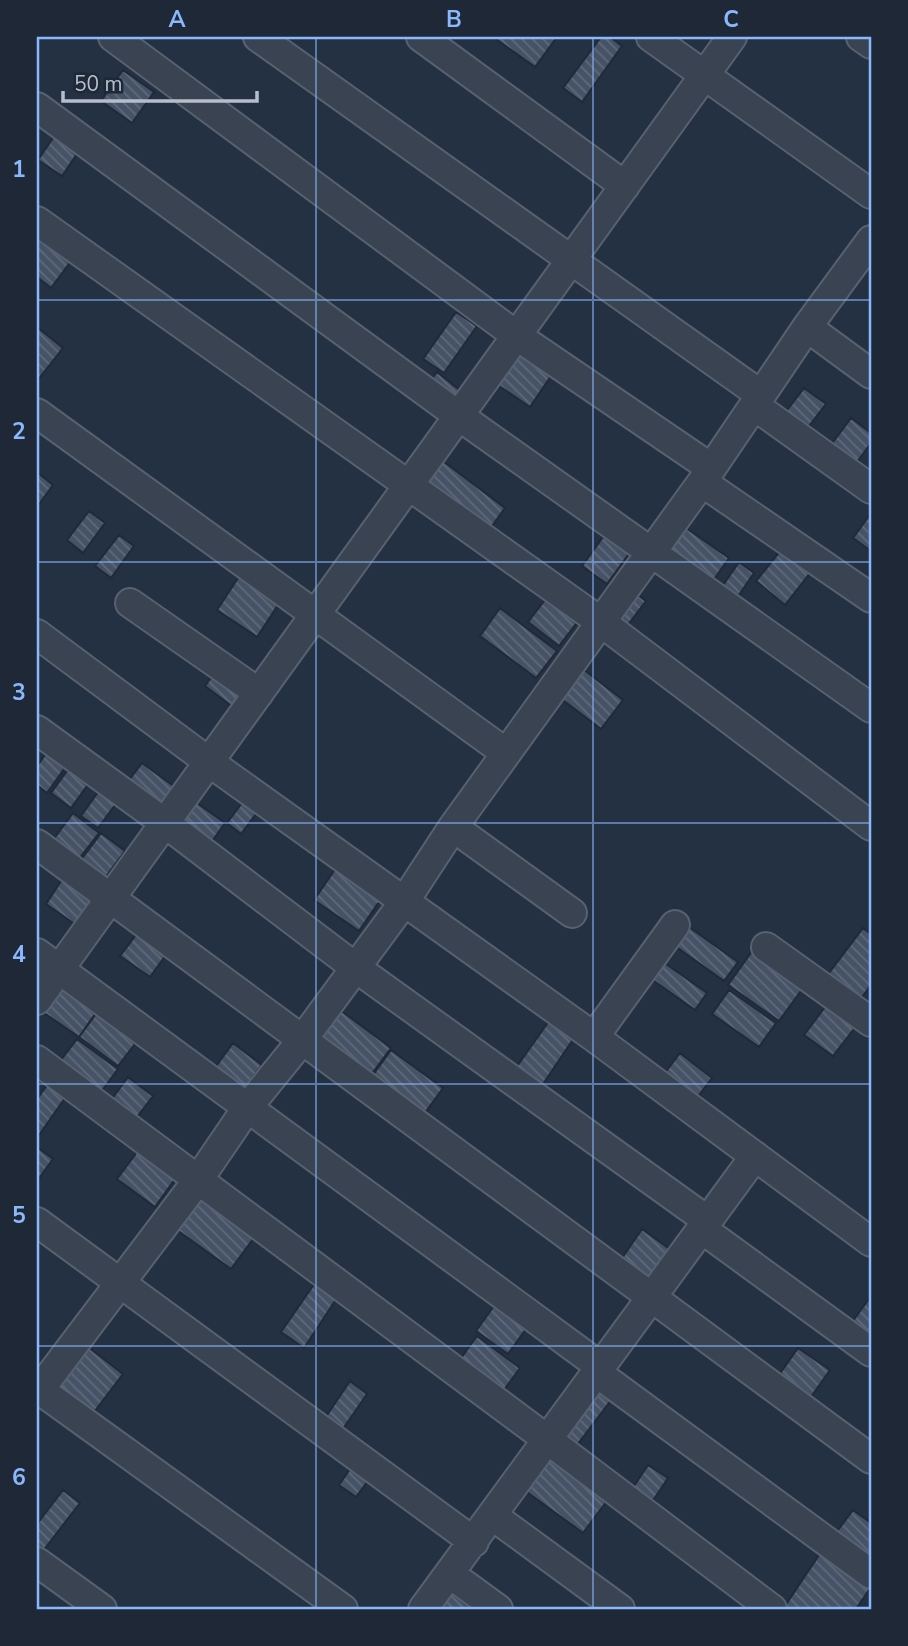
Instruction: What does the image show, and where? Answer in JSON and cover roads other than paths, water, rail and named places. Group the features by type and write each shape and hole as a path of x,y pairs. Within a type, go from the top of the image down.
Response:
{"street":[{"path":"113,37 871,598"},
{"path":"258,37 572,260 871,489"},
{"path":"421,37 625,186"},
{"path":"651,37 871,194"},
{"path":"37,1000 48,961 111,897 732,37"},
{"path":"861,37 871,44"},
{"path":"37,107 459,416 871,709"},
{"path":"37,221 601,622 871,826"},
{"path":"343,1609 38,1390 121,1283 198,1180 247,1108 303,1039 404,902 453,827 651,553 807,327 869,247"},
{"path":"807,327 871,374"},
{"path":"37,413 506,753"},
{"path":"130,603 259,693"},
{"path":"37,634 209,762 594,1037 871,1241"},
{"path":"37,730 705,1225 871,1352"},
{"path":"453,827 572,913"},
{"path":"37,844 871,1459"},
{"path":"594,1037 675,925"},
{"path":"766,947 871,1022"},
{"path":"48,961 871,1574"},
{"path":"37,1060 772,1609"},
{"path":"423,1609 755,1156"},
{"path":"37,1222 474,1542"},
{"path":"493,1516 620,1609"},
{"path":"37,1562 102,1609"},
{"path":"450,1574 498,1609"}]}
